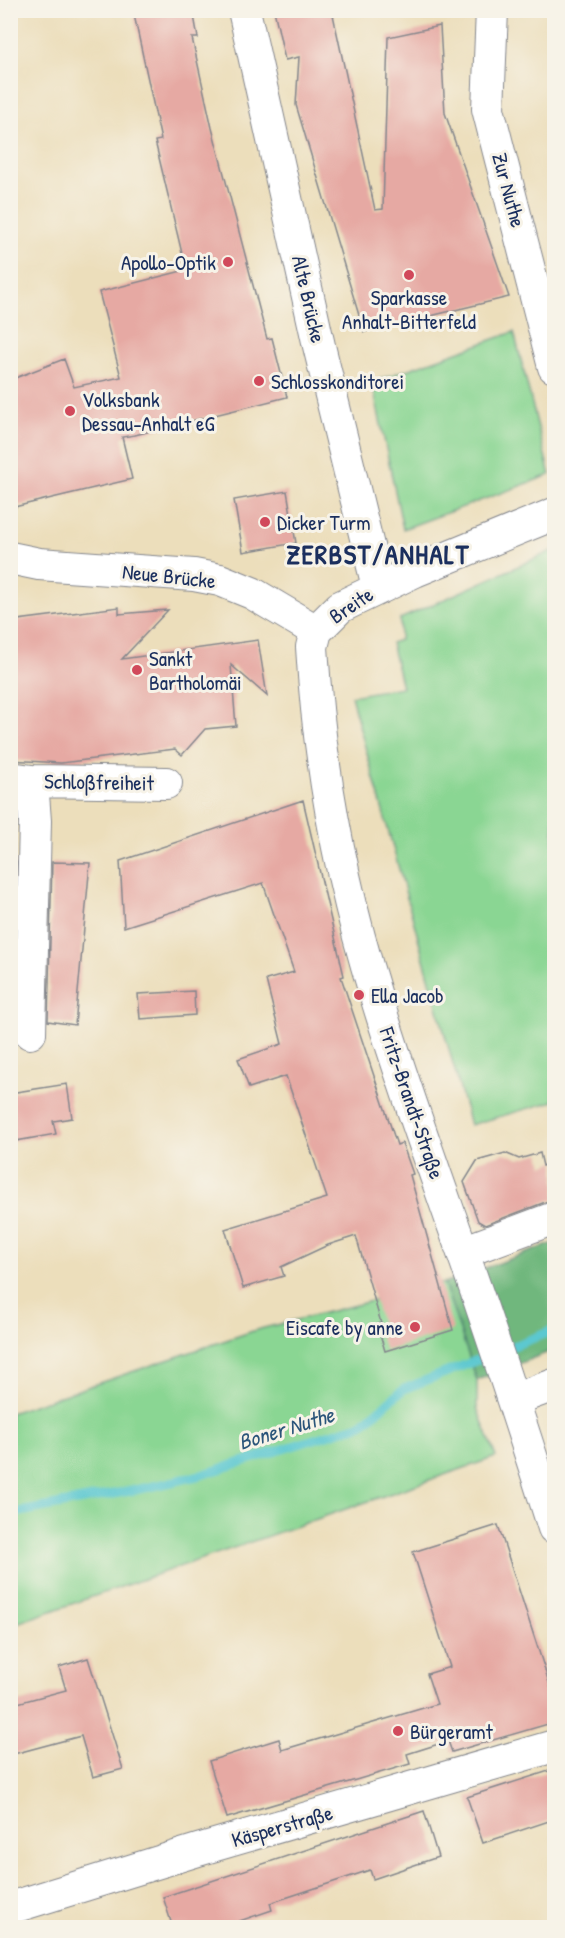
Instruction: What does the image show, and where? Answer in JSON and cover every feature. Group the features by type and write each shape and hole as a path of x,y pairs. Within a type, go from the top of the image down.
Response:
{"street":[{"name":"Alte Brücke","path":"244,10 325,369 378,587"},
{"name":"Zur Nuthe","path":"492,10 488,109 555,367"},
{"name":"Breite","path":"316,630 340,607 378,587 555,514"},
{"name":"Neue Brücke","path":"10,558 39,564 194,575 220,580 252,593 316,630"},
{"name":"Fritz-Brandt-Straße","path":"316,630 312,647 325,767 343,871 375,993 492,1334 555,1528"},
{"name":"Schloßfreiheit","path":"30,1033 35,821 21,780 166,783"},
{"path":"463,1252 555,1218"},
{"path":"511,1391 555,1384"},
{"name":"Käsperstraße","path":"10,1908 198,1850 555,1746"}],"green space":[{"path":"514,332 550,475 403,529 372,382"},
{"path":"554,550 554,1101 470,1125 351,696 402,687 391,643 400,640 400,619"},
{"path":"554,1243 554,1350 477,1380 444,1283"},
{"path":"444,1283 477,1380 477,1408 496,1457 11,1625 10,1413 256,1330"}],"building":[{"path":"133,10 193,10 198,38 192,38 212,128 267,339 272,338 287,397 122,437 132,479 10,508 10,380 64,359 74,387 121,377 99,292 186,270 155,141 161,140"},
{"path":"274,10 332,10 375,210 383,209 388,37 440,26 445,113 509,297 364,332 296,105 299,57 285,60"},
{"name":"Dicker Turm","path":"287,491 296,543 243,552 234,500"},
{"name":"Sankt Bartholomäi","path":"119,607 119,614 168,610 122,659 258,640 267,696 231,665 236,726 205,729 182,755 175,749 61,763 10,760 10,621"},
{"path":"303,800 344,976 341,977 397,1145 402,1143 413,1174 410,1175 453,1330 385,1351 377,1324 381,1323 356,1236 328,1245 281,1267 284,1276 243,1288 225,1229 327,1198 286,1076 249,1088 238,1059 282,1044 266,980 294,972 263,883 124,927 120,861"},
{"path":"10,861 16,861 15,914 10,915"},
{"path":"52,862 90,863 75,1025 48,1021"},
{"path":"194,991 195,1015 140,1019 138,994"},
{"path":"67,1084 72,1118 53,1121 56,1134 10,1142 10,1093"},
{"path":"505,1153 519,1159 540,1153 543,1166 555,1161 555,1200 485,1225 478,1221 464,1182 477,1161"},
{"path":"498,1525 555,1701 555,1722 452,1752 448,1741 407,1754 410,1764 227,1818 209,1761 279,1739 282,1750 437,1704 427,1674 450,1667 413,1552"},
{"path":"88,1658 123,1769 93,1777 81,1736 10,1755 10,1705 66,1690 59,1667"},
{"path":"555,1769 555,1819 483,1843 467,1797"},
{"path":"424,1811 438,1857 373,1879 370,1870 270,1903 272,1910 219,1928 173,1928 163,1897"}],"waterway":[{"name":"Boner Nuthe","path":"10,1514 201,1475 362,1424 404,1389 554,1330"}],"place":[{"name":"Apollo-Optik","path":"228,262"},
{"name":"Sparkasse Anhalt-Bitterfeld","path":"409,275"},
{"name":"Schlosskonditorei","path":"259,381"},
{"name":"Volksbank Dessau-Anhalt eG","path":"70,411"},
{"name":"Dicker Turm","path":"265,522"},
{"name":"Sankt Bartholomäi","path":"137,670"},
{"name":"Ella Jacob","path":"359,995"},
{"name":"Eiscafe by anne","path":"415,1327"},
{"name":"Bürgeramt","path":"398,1731"}],"district":[{"name":"ZERBST/ANHALT","path":"378,554"}]}
